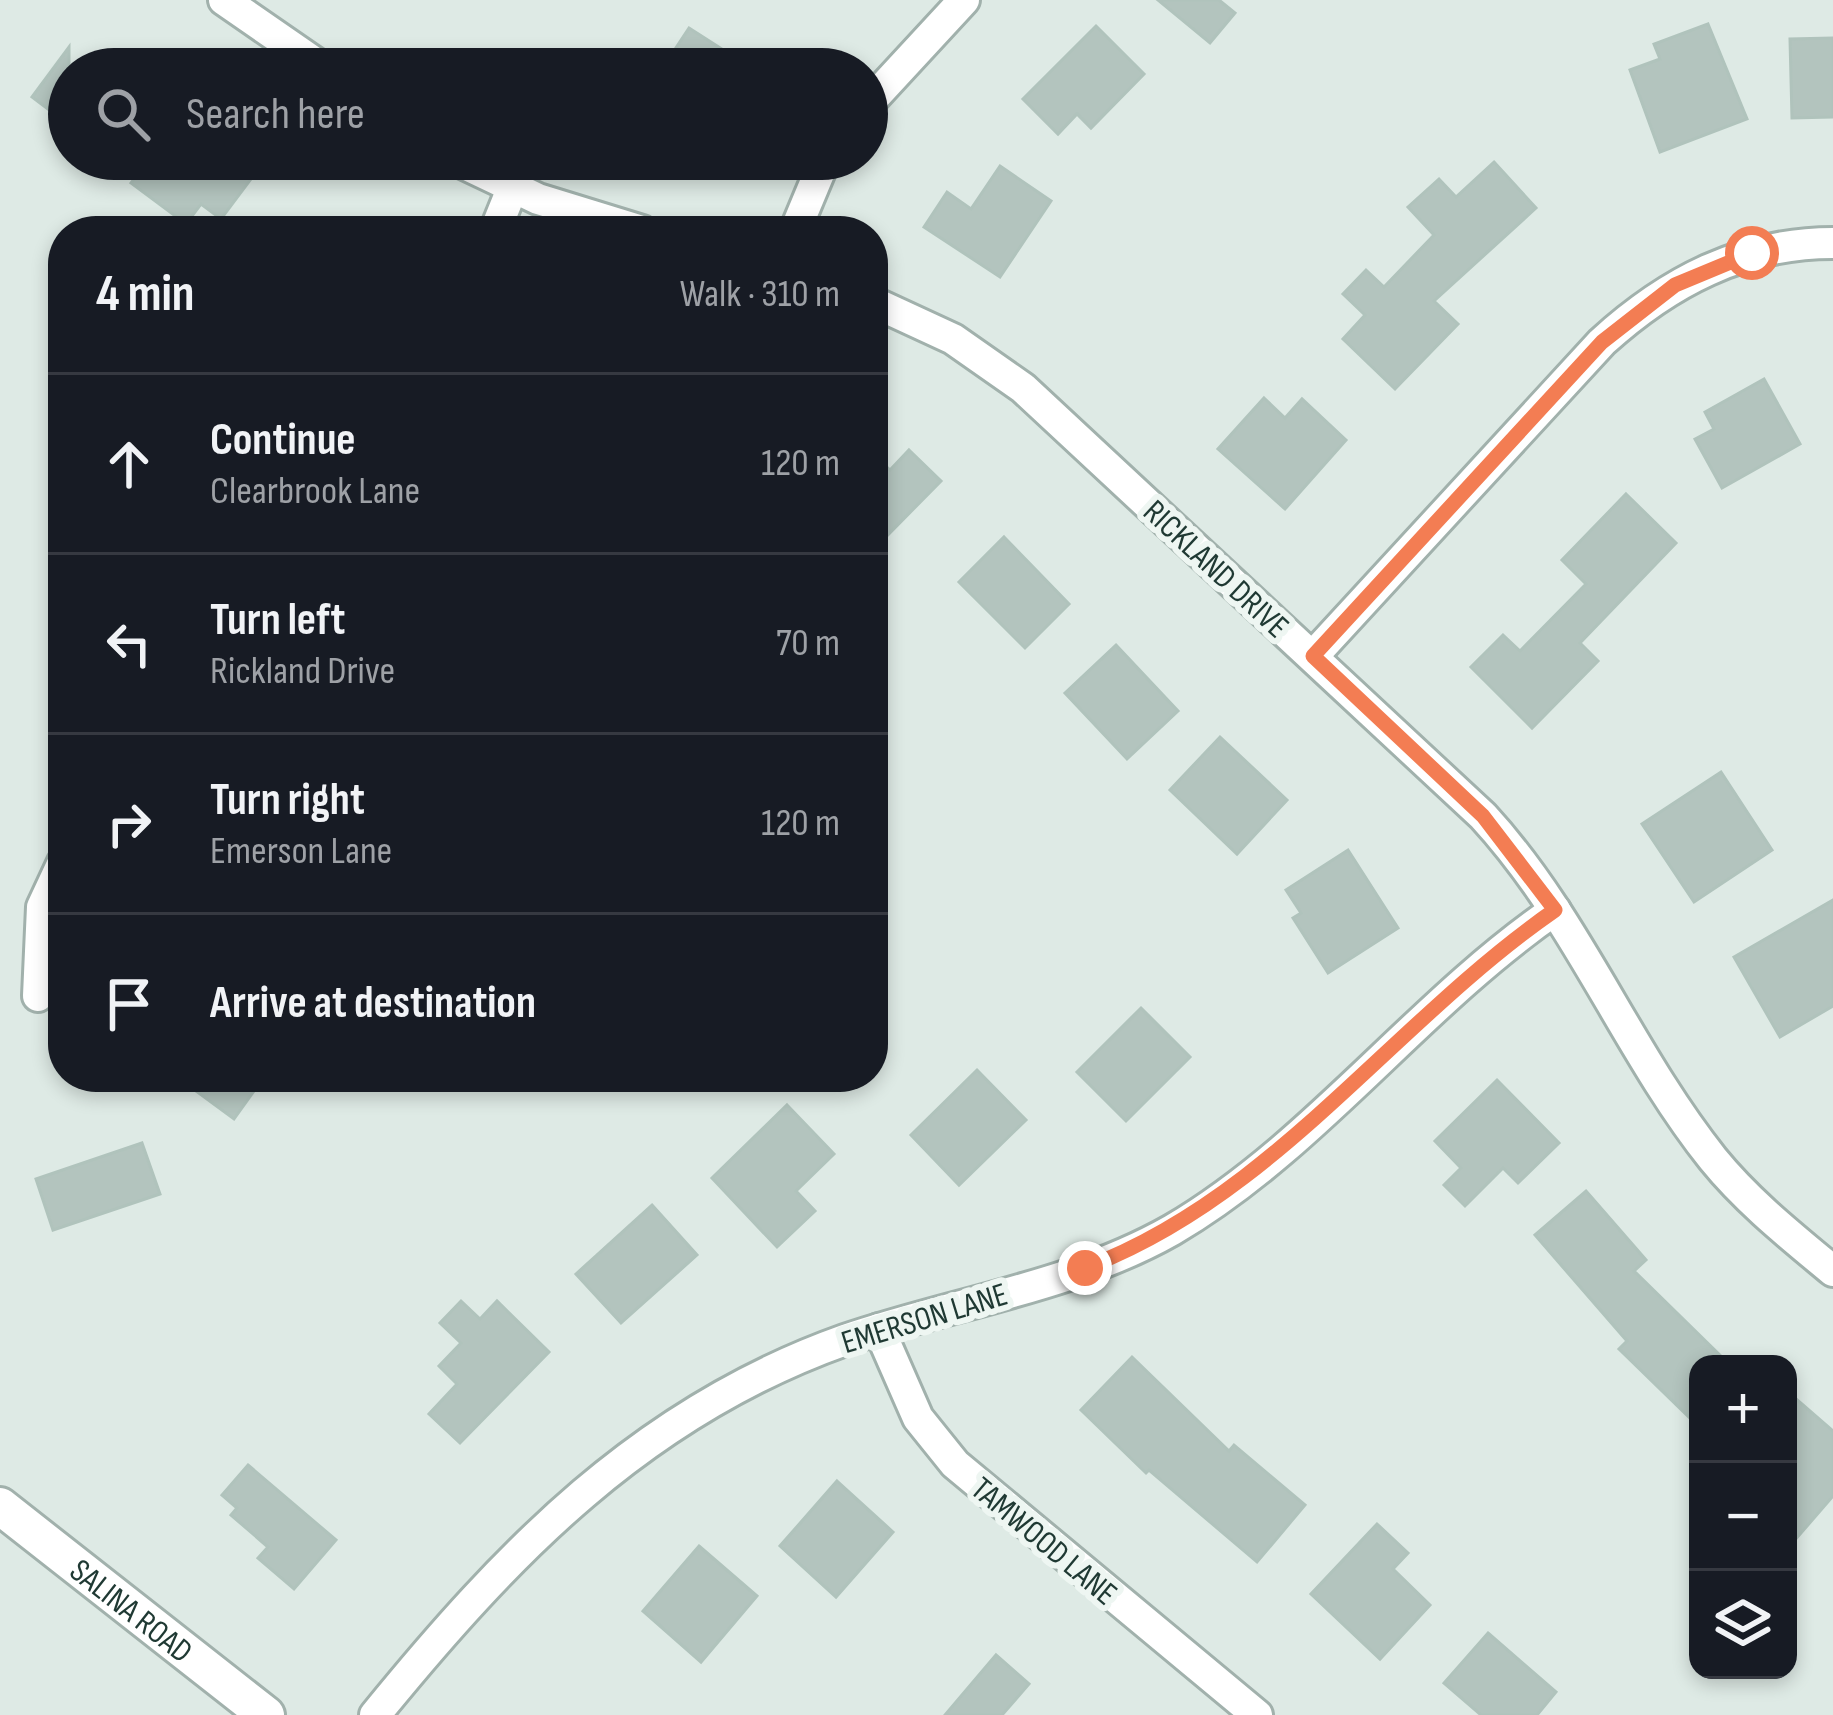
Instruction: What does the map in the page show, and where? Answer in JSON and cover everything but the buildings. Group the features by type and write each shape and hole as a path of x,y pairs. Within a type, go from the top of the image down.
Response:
{"street":[{"path":"224,0 294,48"},
{"path":"888,82 964,0"},
{"path":"495,180 596,216"},
{"path":"801,216 816,180"},
{"path":"501,216 512,189"},
{"path":"1313,656 1602,342 1636,313 1675,285 1733,258 1833,243"},
{"name":"RICKLAND DRIVE","path":"888,309 953,340 1022,388 1483,816 1555,910 1710,1155 1754,1204 1833,1271"},
{"path":"38,996 42,907 48,894"},
{"name":"EMERSON LANE","path":"375,1715 462,1608 581,1492 717,1400 806,1355 1085,1268 1142,1246 1193,1216 1268,1160 1490,956 1555,910"},
{"name":"TAMWOOD LANE","path":"879,1329 918,1418 956,1464 1257,1715"},
{"name":"SALINA ROAD","path":"0,1506 266,1715"}],"route":[{"path":"1085,1268 1142,1246 1216,1202 1490,956 1555,910 1483,816 1313,656 1602,342 1675,285 1752,253"}]}
